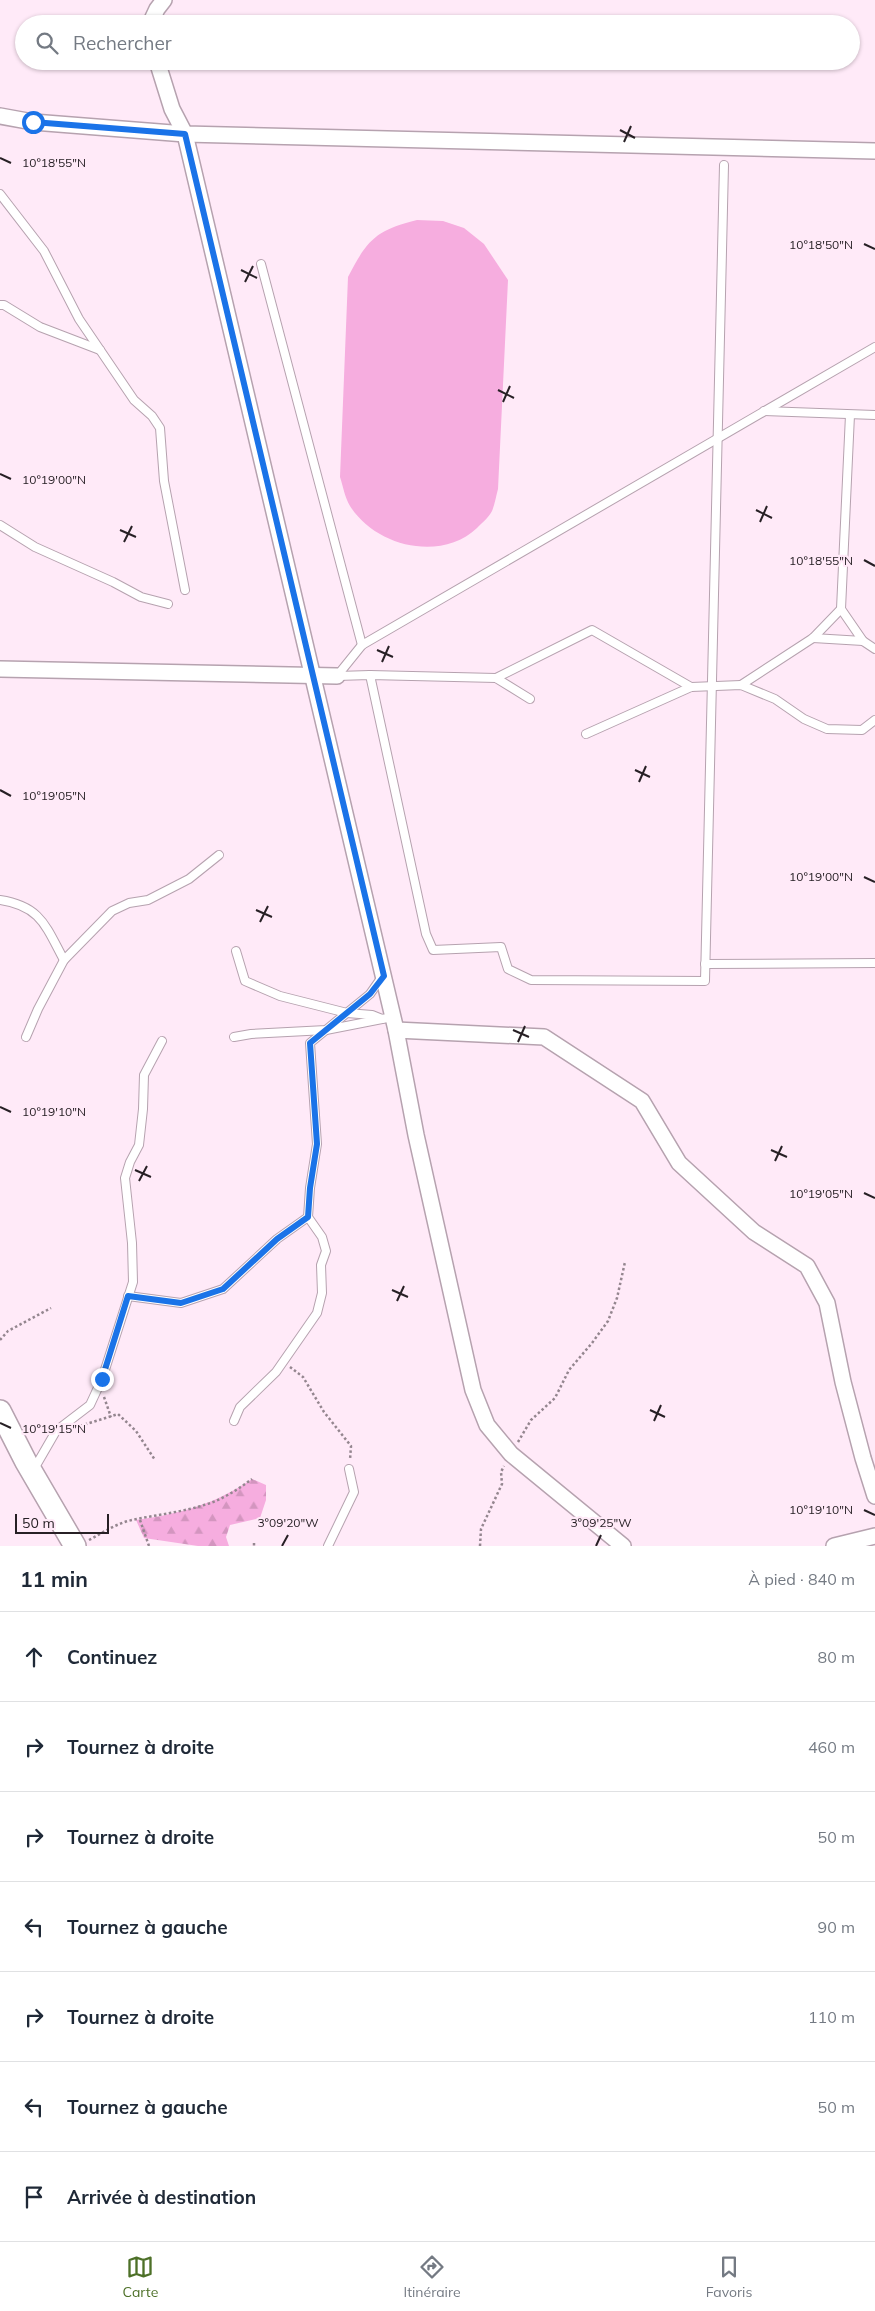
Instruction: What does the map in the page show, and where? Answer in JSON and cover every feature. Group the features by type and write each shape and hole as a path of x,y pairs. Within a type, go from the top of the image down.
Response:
{"main road":[{"path":"0,1412 32,1473 81,1544"}],"street":[{"path":"155,15 164,0"},
{"path":"160,70 172,109 185,134 314,675 384,976 391,1022 473,1390 486,1425 511,1454 623,1546"},
{"path":"0,116 33,122 185,134 875,150"},
{"path":"0,669 337,676"},
{"path":"391,1022 544,1037 642,1101 679,1163 754,1232 807,1266 827,1303 843,1382 875,1496"},
{"path":"834,1546 875,1536"}],"lane":[{"path":"370,674 426,934 433,950 501,947 508,969 531,980 705,981 724,165"},
{"path":"0,194 44,251 79,319 134,400 152,416 160,428 164,481 185,590"},
{"path":"261,264 362,645"},
{"path":"0,305 4,305 40,327 100,350"},
{"path":"337,676 362,645 875,346"},
{"path":"764,411 875,415"},
{"path":"850,415 841,609 862,641 875,649"},
{"path":"0,524 35,547 113,582 141,597 168,604"},
{"path":"741,685 813,638 841,609"},
{"path":"337,676 370,674 496,678 592,630 691,687"},
{"path":"813,638 862,641"},
{"path":"496,678 530,699"},
{"path":"586,734 691,687 741,685 775,699 804,719 827,729 862,730 875,720"},
{"path":"26,1037 38,1009 64,960 112,911 129,903 148,900 189,880 219,855"},
{"path":"0,900 15,902 38,914 64,960"},
{"path":"236,951 245,981 280,996 347,1013 372,1015 391,1022"},
{"path":"705,964 875,963"},
{"path":"234,1421 240,1407 276,1372 317,1313 322,1293 321,1265 326,1251 322,1237 308,1217 310,1188 317,1144 310,1043 370,994 384,976"},
{"path":"234,1037 251,1034 326,1030 391,1022"},
{"path":"32,1473 56,1431 90,1405 100,1383 133,1282 132,1243 125,1178 130,1162 139,1145 144,1074 162,1040"},
{"path":"128,1296 181,1303 223,1289 277,1239 308,1217"},
{"path":"328,1546 354,1492 349,1469"}],"path":[{"path":"480,1546 481,1528 498,1498 502,1484 500,1472 531,1420 555,1398 568,1370 592,1343 608,1321 618,1298 625,1262"},
{"path":"0,1340 8,1331 51,1308"},
{"path":"283,1362 302,1377 324,1412 351,1446 349,1469"},
{"path":"100,1383 111,1417"},
{"path":"62,1427 85,1425 118,1414 136,1431 155,1460"},
{"path":"81,1544 111,1527 206,1505 229,1495 252,1479"},
{"path":"140,1520 149,1546"}],"green space":[{"path":"417,220 443,221 464,228 484,244 508,280 498,489 494,506 491,513 477,528 462,538 446,545 428,547 392,540 376,532 361,520 350,506 340,477 348,277 367,245 374,238 392,228"},
{"path":"252,1479 266,1485 266,1500 260,1518 230,1525 226,1537 229,1546 198,1546 144,1538 136,1520 167,1515 197,1507 238,1488"}],"route":[{"path":"33,122 185,134 384,976 370,994 310,1043 317,1144 310,1188 308,1217 277,1239 223,1289 181,1303 128,1296 102,1379"}]}
